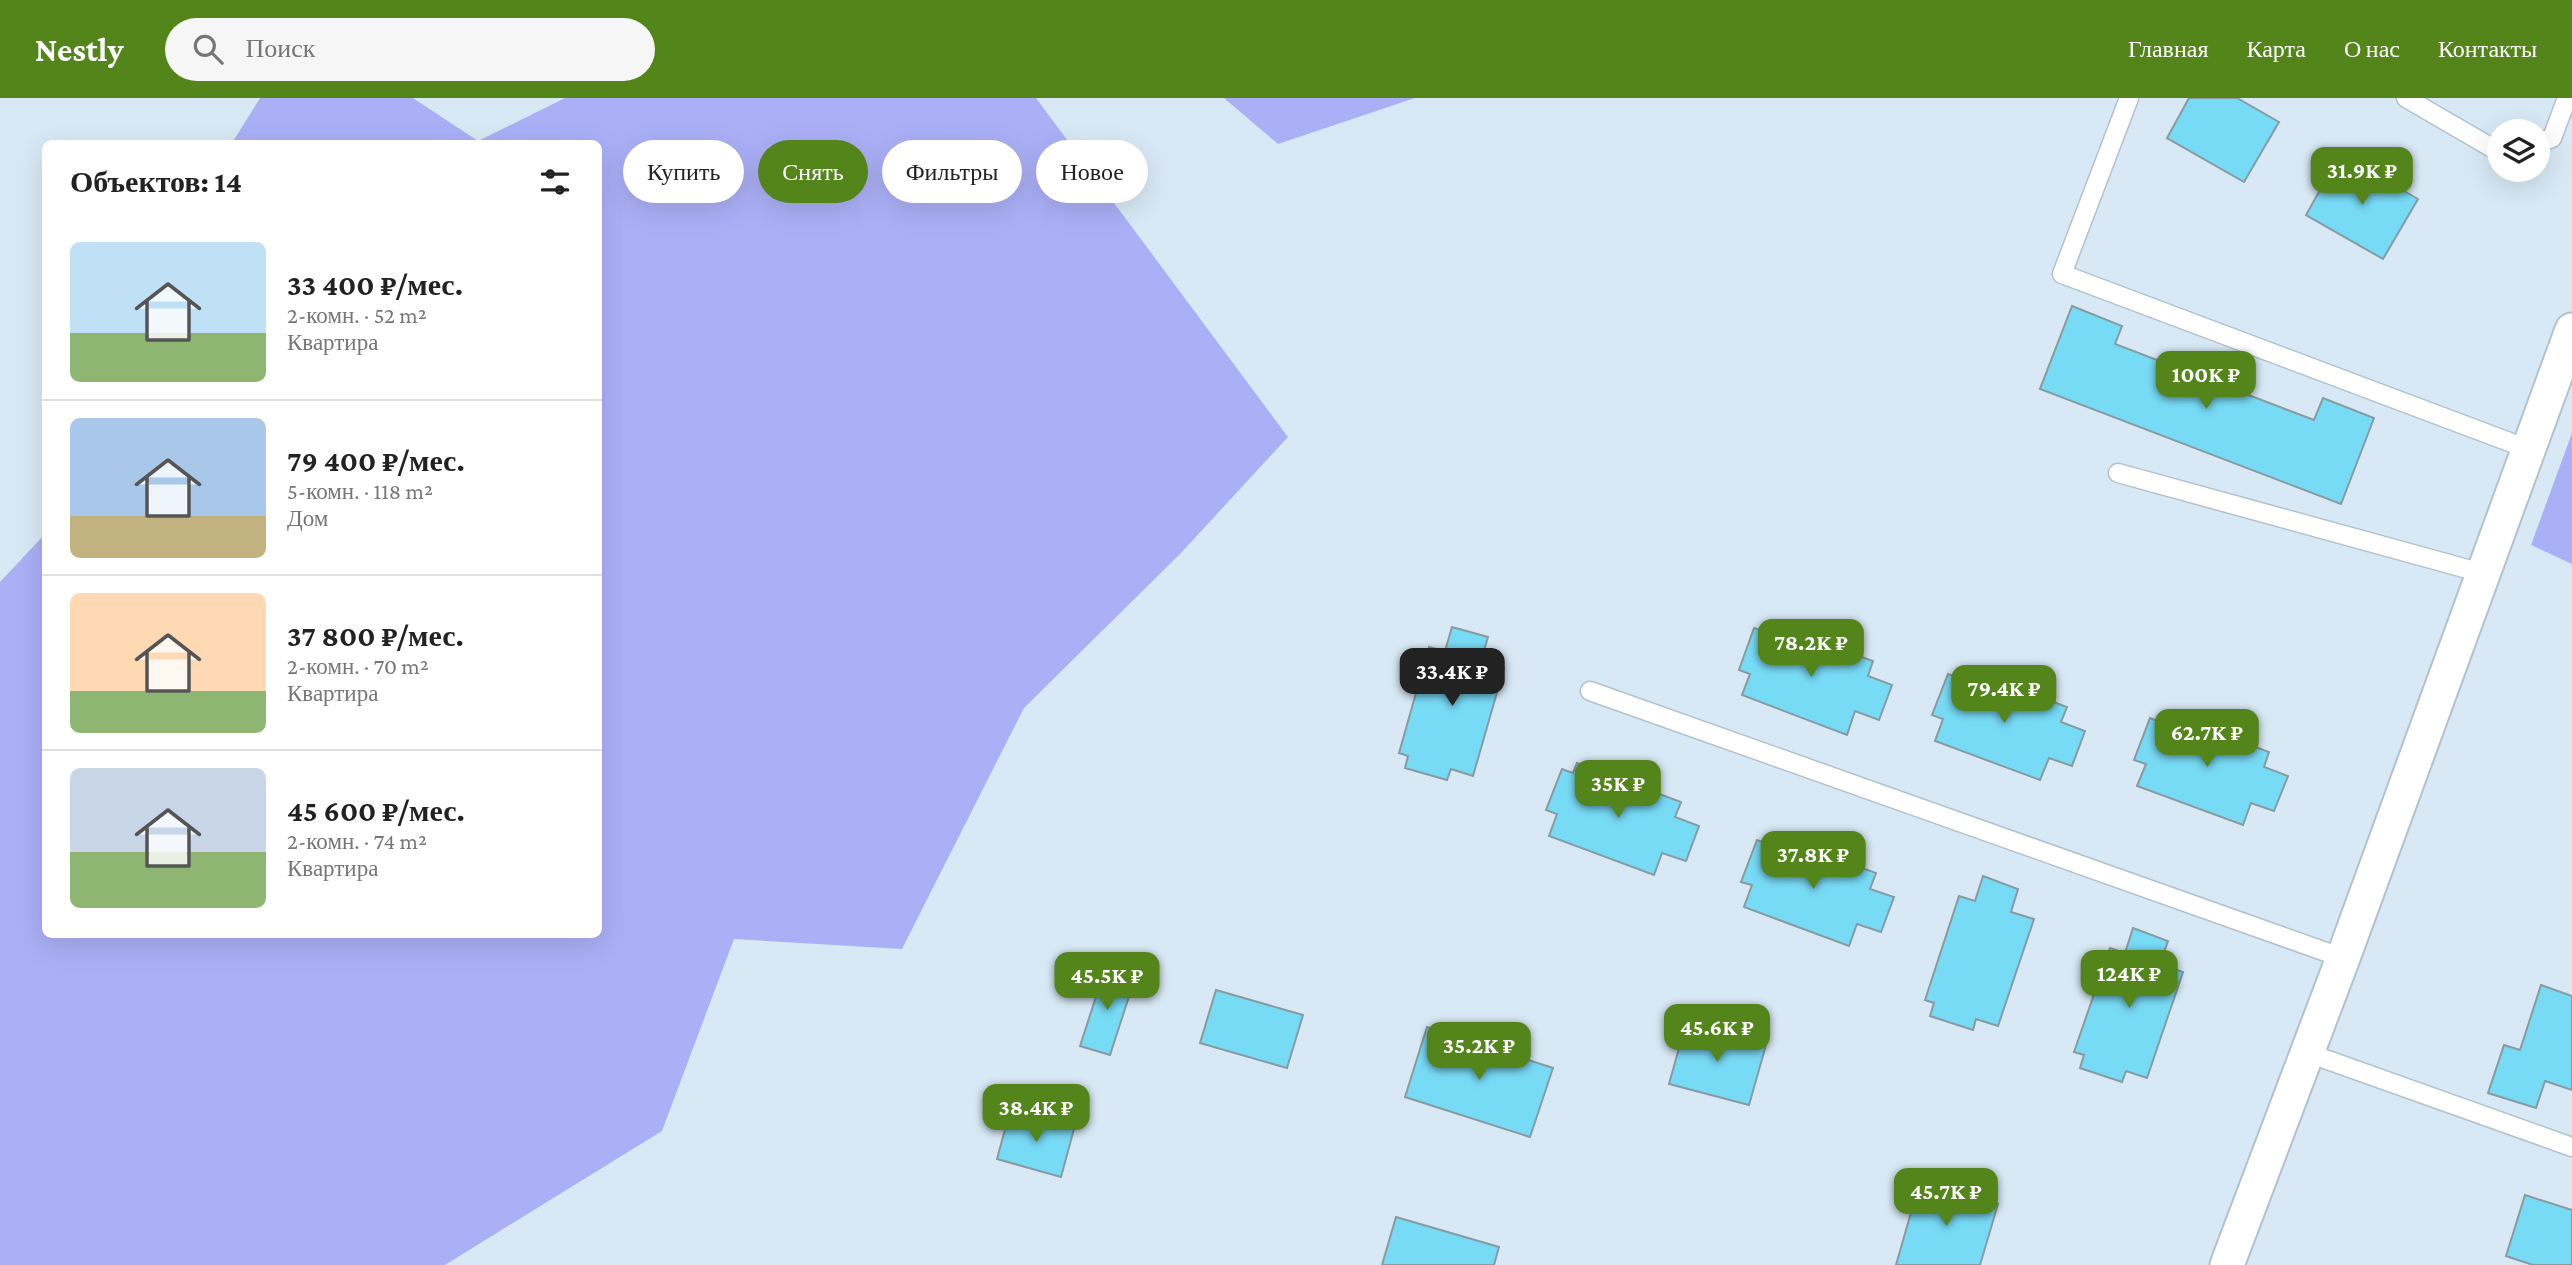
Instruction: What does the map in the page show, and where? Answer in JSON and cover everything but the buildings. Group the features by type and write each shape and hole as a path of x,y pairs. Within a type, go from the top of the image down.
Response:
{"street":[{"path":"2228,1265 2572,330"}],"lane":[{"path":"2129,98 2062,274 2528,449"},
{"path":"2406,98 2487,145"},
{"path":"2550,139 2567,98"},
{"path":"2118,473 2482,573"},
{"path":"1590,691 2343,958"},
{"path":"2308,1053 2572,1147"}],"shaded area":[{"path":"260,98 413,98 476,140 234,140"},
{"path":"565,98 1036,98 1067,140 1036,140 1036,203 1114,203 1288,437 1181,553 1024,708 902,949 734,939 662,1131 445,1265 0,1265 0,582 42,537 42,938 602,938 602,140 480,140"},
{"path":"1224,98 1415,98 1278,144"},
{"path":"2572,433 2572,564 2531,545"}]}
